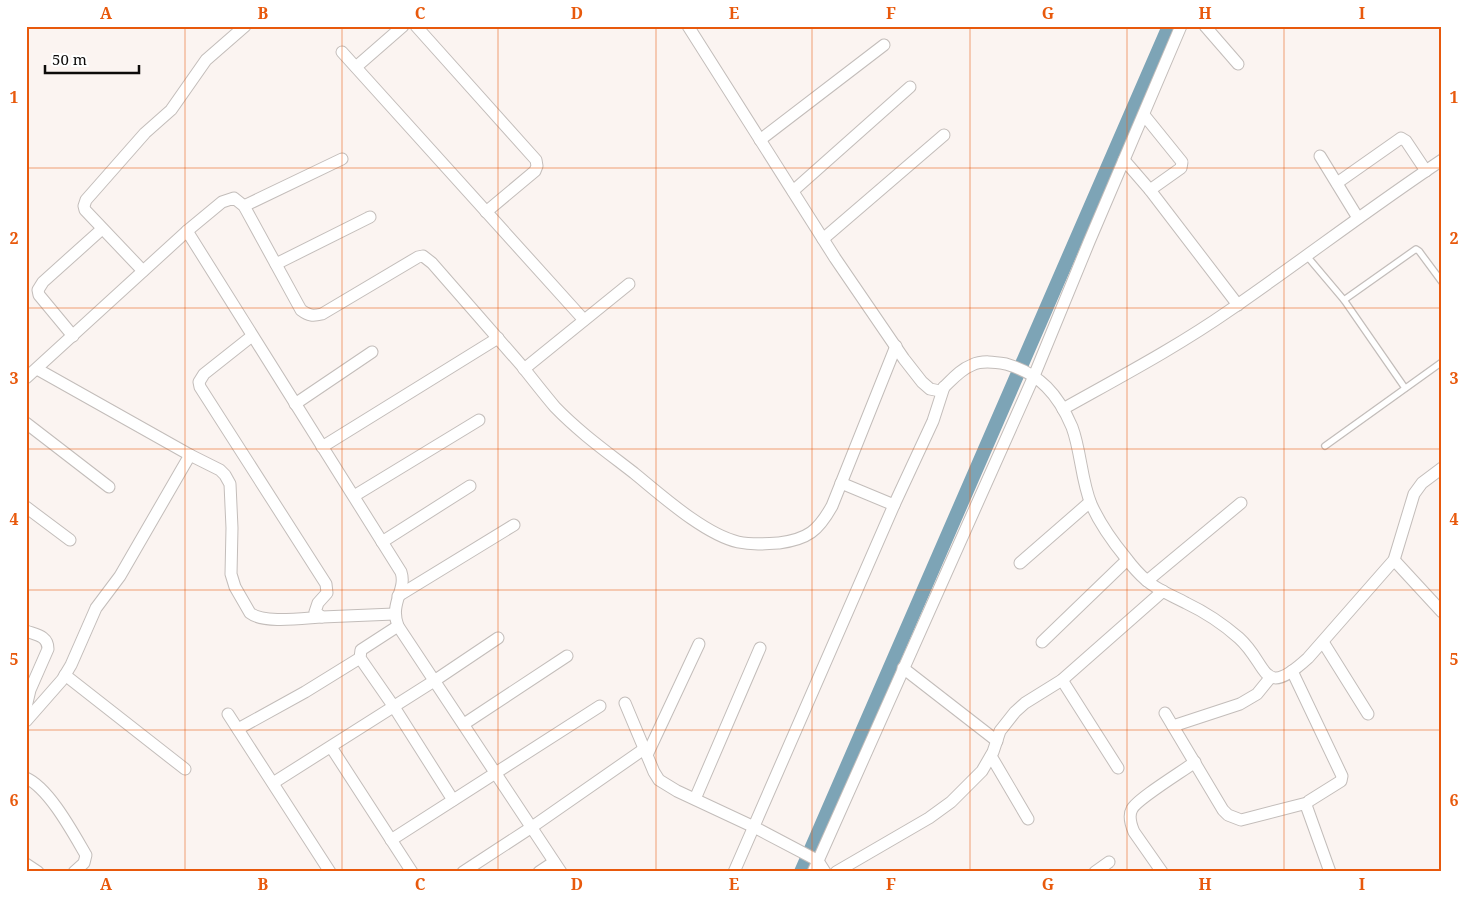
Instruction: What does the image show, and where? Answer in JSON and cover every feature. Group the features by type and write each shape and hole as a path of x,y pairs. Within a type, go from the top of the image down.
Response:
{"street":[{"path":"144,271 85,210 84,206 88,196 145,133 171,110 206,60 245,26"},
{"path":"356,67 402,26"},
{"path":"416,26 536,160 537,166 535,171 486,212"},
{"path":"688,26 824,239 896,346 926,385 935,391 940,390 960,371 974,364 998,362 1026,372 1051,391 1063,409 1072,429 1090,502 1099,520 1127,560 1147,581 1225,626 1249,648 1265,674 1270,678 1275,679 1304,662 1394,560 1414,494 1422,483 1442,468"},
{"path":"815,864 903,668 1026,372 1089,242 1181,26"},
{"path":"1206,26 1238,64"},
{"path":"760,140 884,45"},
{"path":"342,52 584,320"},
{"path":"793,191 910,87"},
{"path":"1144,115 1182,162 1181,168 1150,190"},
{"path":"824,239 944,135"},
{"path":"1337,183 1401,138 1406,141 1426,171"},
{"path":"1320,156 1358,218"},
{"path":"244,206 342,158"},
{"path":"1124,160 1150,190 1238,305"},
{"path":"1063,409 1156,357 1238,305 1442,160"},
{"path":"26,378 187,231 227,199 234,198 244,206 301,310 308,315 322,314 418,257 423,256 432,263 498,338 555,407 586,436 691,517 722,536 736,542 764,544 792,541 805,537 823,522 832,506 896,346"},
{"path":"276,264 370,217"},
{"path":"73,336 39,295 38,290 43,282 102,229"},
{"path":"187,231 354,496 403,578 394,614 398,626 558,867 539,872"},
{"path":"524,369 630,284"},
{"path":"252,336 204,374 199,382 200,387 326,584 327,593 318,603 315,612 322,617"},
{"path":"322,447 498,338"},
{"path":"295,404 372,352"},
{"path":"37,369 220,470 229,479 232,528 231,574 235,587 250,613 254,616 264,619 394,614"},
{"path":"734,872 894,505 933,421 944,387"},
{"path":"354,496 479,420"},
{"path":"26,423 109,486"},
{"path":"26,721 65,675 96,608 120,576 190,455"},
{"path":"841,483 894,505"},
{"path":"382,542 470,486"},
{"path":"1020,563 1090,502"},
{"path":"1147,581 1241,503"},
{"path":"26,506 70,540"},
{"path":"398,596 514,525"},
{"path":"1042,642 1127,560"},
{"path":"1394,560 1442,612"},
{"path":"836,872 929,818 965,789 982,771 991,756 1000,731 1014,712 1062,680 1163,591"},
{"path":"398,626 361,650 360,658 394,707 453,800"},
{"path":"26,631 47,640 48,649 30,690 26,708"},
{"path":"273,783 394,707 498,638"},
{"path":"1323,642 1368,714"},
{"path":"463,872 646,752 699,644"},
{"path":"695,799 760,648"},
{"path":"464,724 567,656"},
{"path":"238,729 305,692 360,658"},
{"path":"903,668 997,741"},
{"path":"1165,713 1223,810 1235,818 1240,820 1307,803 1341,781 1342,776 1292,670"},
{"path":"65,675 184,769"},
{"path":"1173,726 1240,704 1257,694 1270,678"},
{"path":"1062,680 1118,768"},
{"path":"625,703 660,780 677,791 796,849 824,872"},
{"path":"391,840 600,706"},
{"path":"228,714 330,872"},
{"path":"331,746 412,872"},
{"path":"991,756 1028,820"},
{"path":"1162,872 1134,832 1131,826 1130,814 1136,803 1195,762"},
{"path":"26,778 38,786 66,821 86,855 84,863 74,872"},
{"path":"1307,803 1306,808 1330,872"},
{"path":"1096,872 1109,862"},
{"path":"26,864 38,872"}],"lane":[{"path":"1344,300 1416,250 1419,251 1442,282"},
{"path":"1306,255 1344,300 1405,388"},
{"path":"1325,446 1442,362"}],"waterway":[{"path":"801,872 1169,26"}]}
